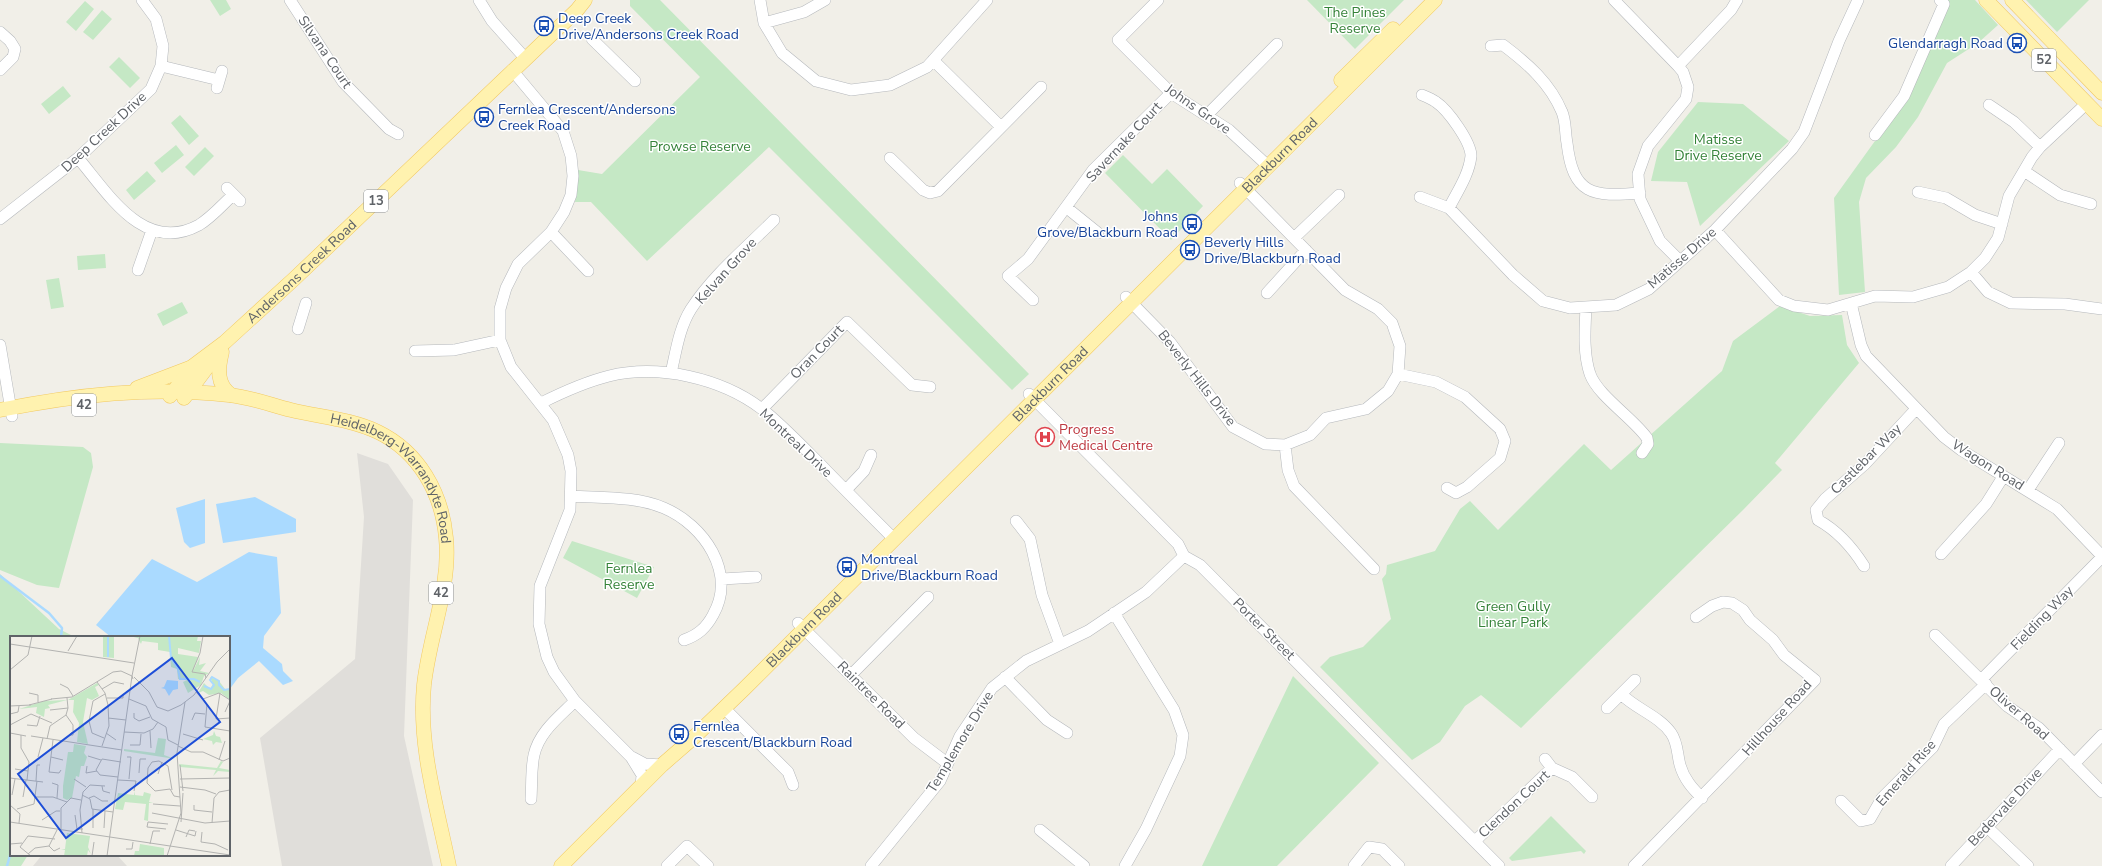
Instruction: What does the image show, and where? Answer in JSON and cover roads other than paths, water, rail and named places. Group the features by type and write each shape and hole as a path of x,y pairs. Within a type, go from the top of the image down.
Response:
{"main road":[{"name":"Andersons Creek Road","path":"178,396 193,366 225,342 294,279 512,70 577,10 585,0"},
{"name":"Blackburn Road","path":"662,765 724,708 801,626 1243,186 1421,0"},
{"name":"Blackburn Road","path":"1265,163 1435,0"},
{"name":"52","path":"1986,0 2102,119"},
{"name":"52","path":"2012,0 2102,93"},
{"name":"Andersons Creek Road","path":"178,396 225,342"},
{"path":"225,342 218,367 224,390 231,395"},
{"path":"117,393 147,385 193,366"},
{"name":"Heidelberg-Warrandyte Road","path":"6,413 53,400 117,393 178,396 291,410"},
{"name":"Heidelberg-Warrandyte Road","path":"6,413 121,400 178,396 231,395 291,410 343,420 377,432 390,439 403,449 426,474 440,502 446,540 444,578 427,656 423,722 425,748 449,866"},
{"name":"Blackburn Road","path":"561,866 641,787 688,734 738,683 801,626"}],"street":[{"name":"Deep Creek Drive","path":"0,219 78,158 146,94 155,82 161,66 163,46 159,27 151,10 142,0"},
{"name":"Silvana Court","path":"290,0 343,82 389,129 398,134"},
{"path":"479,0 492,22 525,58"},
{"path":"760,0 764,23 782,54 816,81 851,90 890,85 927,67 987,0"},
{"path":"764,23 804,12 824,0"},
{"name":"Johns Grove","path":"1158,0 1118,40 1171,93 1229,130 1265,163"},
{"path":"1614,0 1678,66 1683,72 1688,87 1686,99 1648,146 1638,174 1640,199 1660,241 1680,261"},
{"path":"1678,66 1731,10 1737,0"},
{"name":"Matisse Drive","path":"1420,197 1449,208 1513,275 1543,301 1570,308 1616,305 1649,289 1715,230 1792,149 1804,132 1839,41 1858,0"},
{"path":"1875,135 1904,96 1944,4 1940,0"},
{"path":"0,32 15,48 13,58 0,70"},
{"path":"592,39 635,81"},
{"path":"1207,115 1277,44"},
{"path":"1491,46 1502,45 1524,60 1548,86 1563,114 1569,159 1573,173 1580,183 1593,192 1611,196 1640,193"},
{"path":"933,60 1001,127"},
{"path":"161,66 219,80"},
{"path":"512,70 563,132 571,156 573,176 571,195 564,212 551,232 518,264 511,276 500,309 500,340 511,367 541,403 561,434 568,455 571,471 570,510 540,586 538,605 539,624 547,657 554,672 575,701 631,757 642,775 641,787"},
{"path":"890,158 923,190 930,193 938,191 1040,87"},
{"name":"Savernake Court","path":"1033,300 1008,276 1028,259 1067,208 1093,170 1171,93"},
{"path":"1422,95 1437,102 1457,126 1464,137 1471,155 1465,177 1449,208"},
{"path":"1715,230 1779,300 1794,306 1828,310 1875,296 1913,297 1948,287 1971,272 1985,258 1998,238 2009,196 2024,171 2040,147 2086,104"},
{"path":"1989,105 2014,122 2040,147"},
{"path":"78,158 127,214 137,223 152,230 172,232 194,227 211,216 233,195"},
{"path":"2024,171 2060,195 2091,204"},
{"name":"Beverly Hills Drive","path":"1129,299 1170,342 1233,426 1265,444 1285,445 1310,435 1326,418 1366,409 1388,392 1398,374 1400,346 1392,323 1378,309 1345,290 1243,186"},
{"path":"1918,192 1946,198 1975,215 2002,224"},
{"path":"1294,238 1339,195"},
{"path":"1067,208 1098,233"},
{"name":"Kelvan Grove","path":"671,373 678,341 690,310 708,288 774,220"},
{"path":"138,270 152,230"},
{"path":"551,232 588,271"},
{"path":"1267,293 1306,250"},
{"path":"1971,272 1988,292 2010,303 2065,304 2102,309"},
{"path":"298,329 306,303"},
{"name":"Wagon Road","path":"1851,303 1860,346 1866,356 1916,409 1950,442 2003,477 2028,490 2057,509 2102,556"},
{"path":"1586,307 1584,344 1590,375 1602,391 1647,438 1648,444 1642,453"},
{"name":"Oran Court","path":"762,409 847,322 912,385 930,387"},
{"path":"414,351 454,350 500,340"},
{"path":"0,345 6,413"},
{"name":"Montreal Drive","path":"541,403 567,390 609,376 635,372 671,373 705,381 735,392 762,409 799,443 891,536"},
{"path":"1398,374 1436,382 1465,397 1500,429 1505,441 1500,458 1467,487 1456,493 1447,488"},
{"name":"Porter Street","path":"1032,396 1178,544 1184,556 1200,565 1499,866"},
{"name":"Castlebar Way","path":"1864,566 1854,551 1832,528 1818,520 1812,509 1826,499 1865,464 1916,409"},
{"path":"2028,490 2059,443"},
{"path":"1285,445 1288,470 1294,486 1374,569"},
{"path":"846,490 868,466 871,455"},
{"path":"1941,554 1986,504 2003,477"},
{"path":"571,496 644,502 664,507 684,518 705,540 719,567 722,579 721,593 717,609 710,621 695,636 684,640"},
{"path":"1016,521 1030,539 1042,595 1060,644"},
{"name":"Templemore Drive","path":"871,866 940,781 960,736 992,688 1026,661 1088,631 1146,592 1184,556"},
{"name":"Fielding Way","path":"1983,682 2102,556"},
{"path":"722,579 756,577"},
{"path":"851,675 928,597"},
{"name":"Hillhouse Road","path":"1634,866 1702,798 1815,680 1784,656 1773,640 1750,620 1743,610 1732,604 1723,602 1712,606 1696,617"},
{"path":"1114,613 1174,710 1183,735 1180,756 1146,829 1125,866"},
{"name":"Raintree Road","path":"801,626 914,738 947,763"},
{"name":"Oliver Road","path":"1934,635 2007,706 2039,728 2102,792"},
{"path":"1005,677 1047,720 1067,733"},
{"path":"1607,708 1634,680"},
{"name":"Emerald Rise","path":"1841,802 1861,821 1870,819 1882,798 1933,747 1944,724 1983,682"},
{"path":"1621,694 1631,704 1663,724 1672,734 1677,744 1684,777 1702,798"},
{"path":"531,799 534,756 538,744 546,731 575,701"},
{"path":"724,708 788,772 793,785"},
{"path":"2074,764 2102,735"},
{"name":"Bedervale Drive","path":"1951,866 1986,826 2060,749"},
{"path":"631,757 645,764 662,765"},
{"name":"Clendon Court","path":"1475,841 1549,763 1572,777 1592,797"},
{"path":"1986,826 2028,866"},
{"path":"1040,830 1084,866"},
{"path":"667,866 687,846 708,866"},
{"path":"1354,866 1369,847 1382,849 1399,866"}],"water":[{"path":"255,497 296,519 296,532 223,543 216,504"},
{"path":"205,499 205,543 190,548 184,542 176,508"},
{"path":"249,552 277,557 281,613 264,636 263,648 282,664 283,671 293,681 283,685 259,661 238,678 230,689 230,636 110,636 96,625 152,559 197,582"}],"waterway":[{"path":"0,576 49,613 62,628 61,636"},
{"path":"7,866 10,856"}],"place":[{"name":"Deep Creek Drive/Andersons Creek Road","path":"544,26"},
{"name":"Glendarragh Road","path":"2017,43"},
{"name":"Fernlea Crescent/Andersons Creek Road","path":"484,117"},
{"name":"Johns Grove/Blackburn Road","path":"1192,224"},
{"name":"Beverly Hills Drive/Blackburn Road","path":"1190,250"},
{"name":"Progress Medical Centre","path":"1045,437"},
{"name":"Montreal Drive/Blackburn Road","path":"847,567"},
{"name":"Fernlea Crescent/Blackburn Road","path":"679,734"}],"park label":[{"name":"The Pines Reserve","path":"1355,20"},
{"name":"Prowse Reserve","path":"700,146"},
{"name":"Matisse Drive Reserve","path":"1718,148"},
{"name":"Fernlea Reserve","path":"629,576"},
{"name":"Green Gully Linear Park","path":"1513,614"}]}
